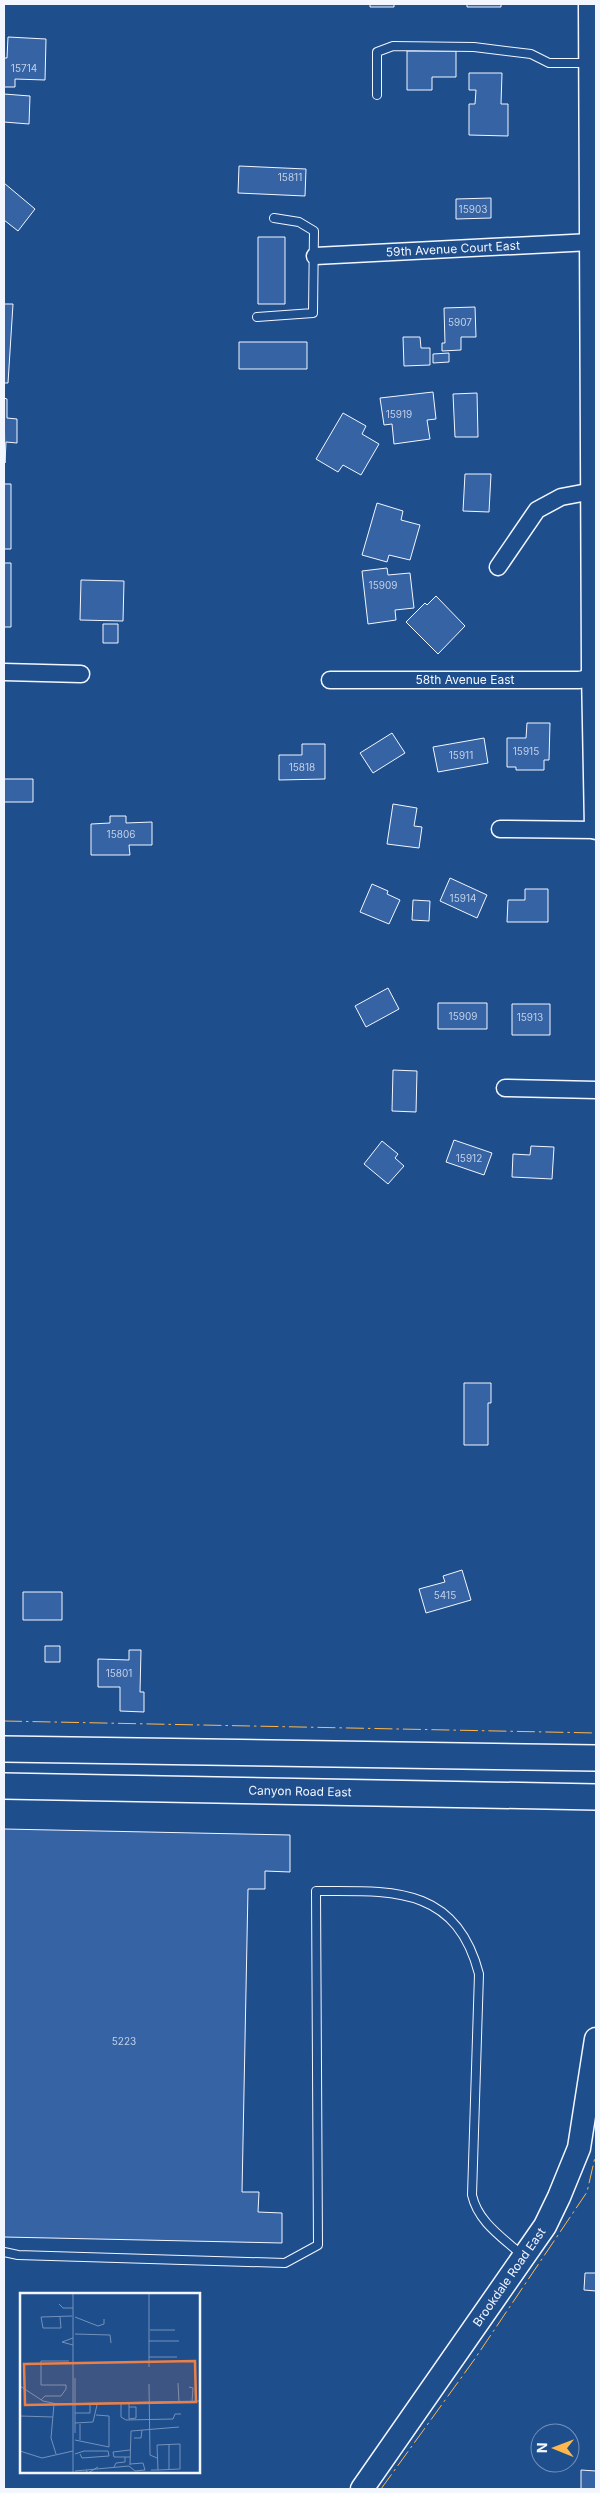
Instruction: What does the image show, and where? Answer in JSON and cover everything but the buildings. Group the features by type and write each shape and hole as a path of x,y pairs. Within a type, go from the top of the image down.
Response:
{"main road":[{"path":"590,4 596,829"},
{"path":"4,1749 596,1758"},
{"name":"Canyon Road East","path":"4,1786 596,1796"},
{"name":"Brookdale Road East","path":"362,2489 545,2226 579,2148 595,2068 596,2039"}],"street":[{"name":"59th Avenue Court East","path":"314,256 591,242"},
{"path":"498,567 537,510 560,497 593,491"},
{"name":"58th Avenue East","path":"330,680 579,680 585,679 594,671"},
{"path":"4,672 82,674"},
{"path":"500,829 596,829"},
{"path":"505,1088 596,1090"}],"lane":[{"path":"377,94 377,52 393,46 474,47 531,54 549,63 590,64"},
{"path":"257,317 313,313 314,232 299,222 274,218"},
{"path":"4,2252 18,2255 285,2263 318,2245 316,1891 380,1891 412,1896 440,1911 461,1933 475,1959 479,1974 472,2195 474,2205 484,2221 524,2256"}],"power":[{"path":"4,1721 596,1733"},
{"path":"381,2489 474,2360 587,2192 596,2153"}]}
